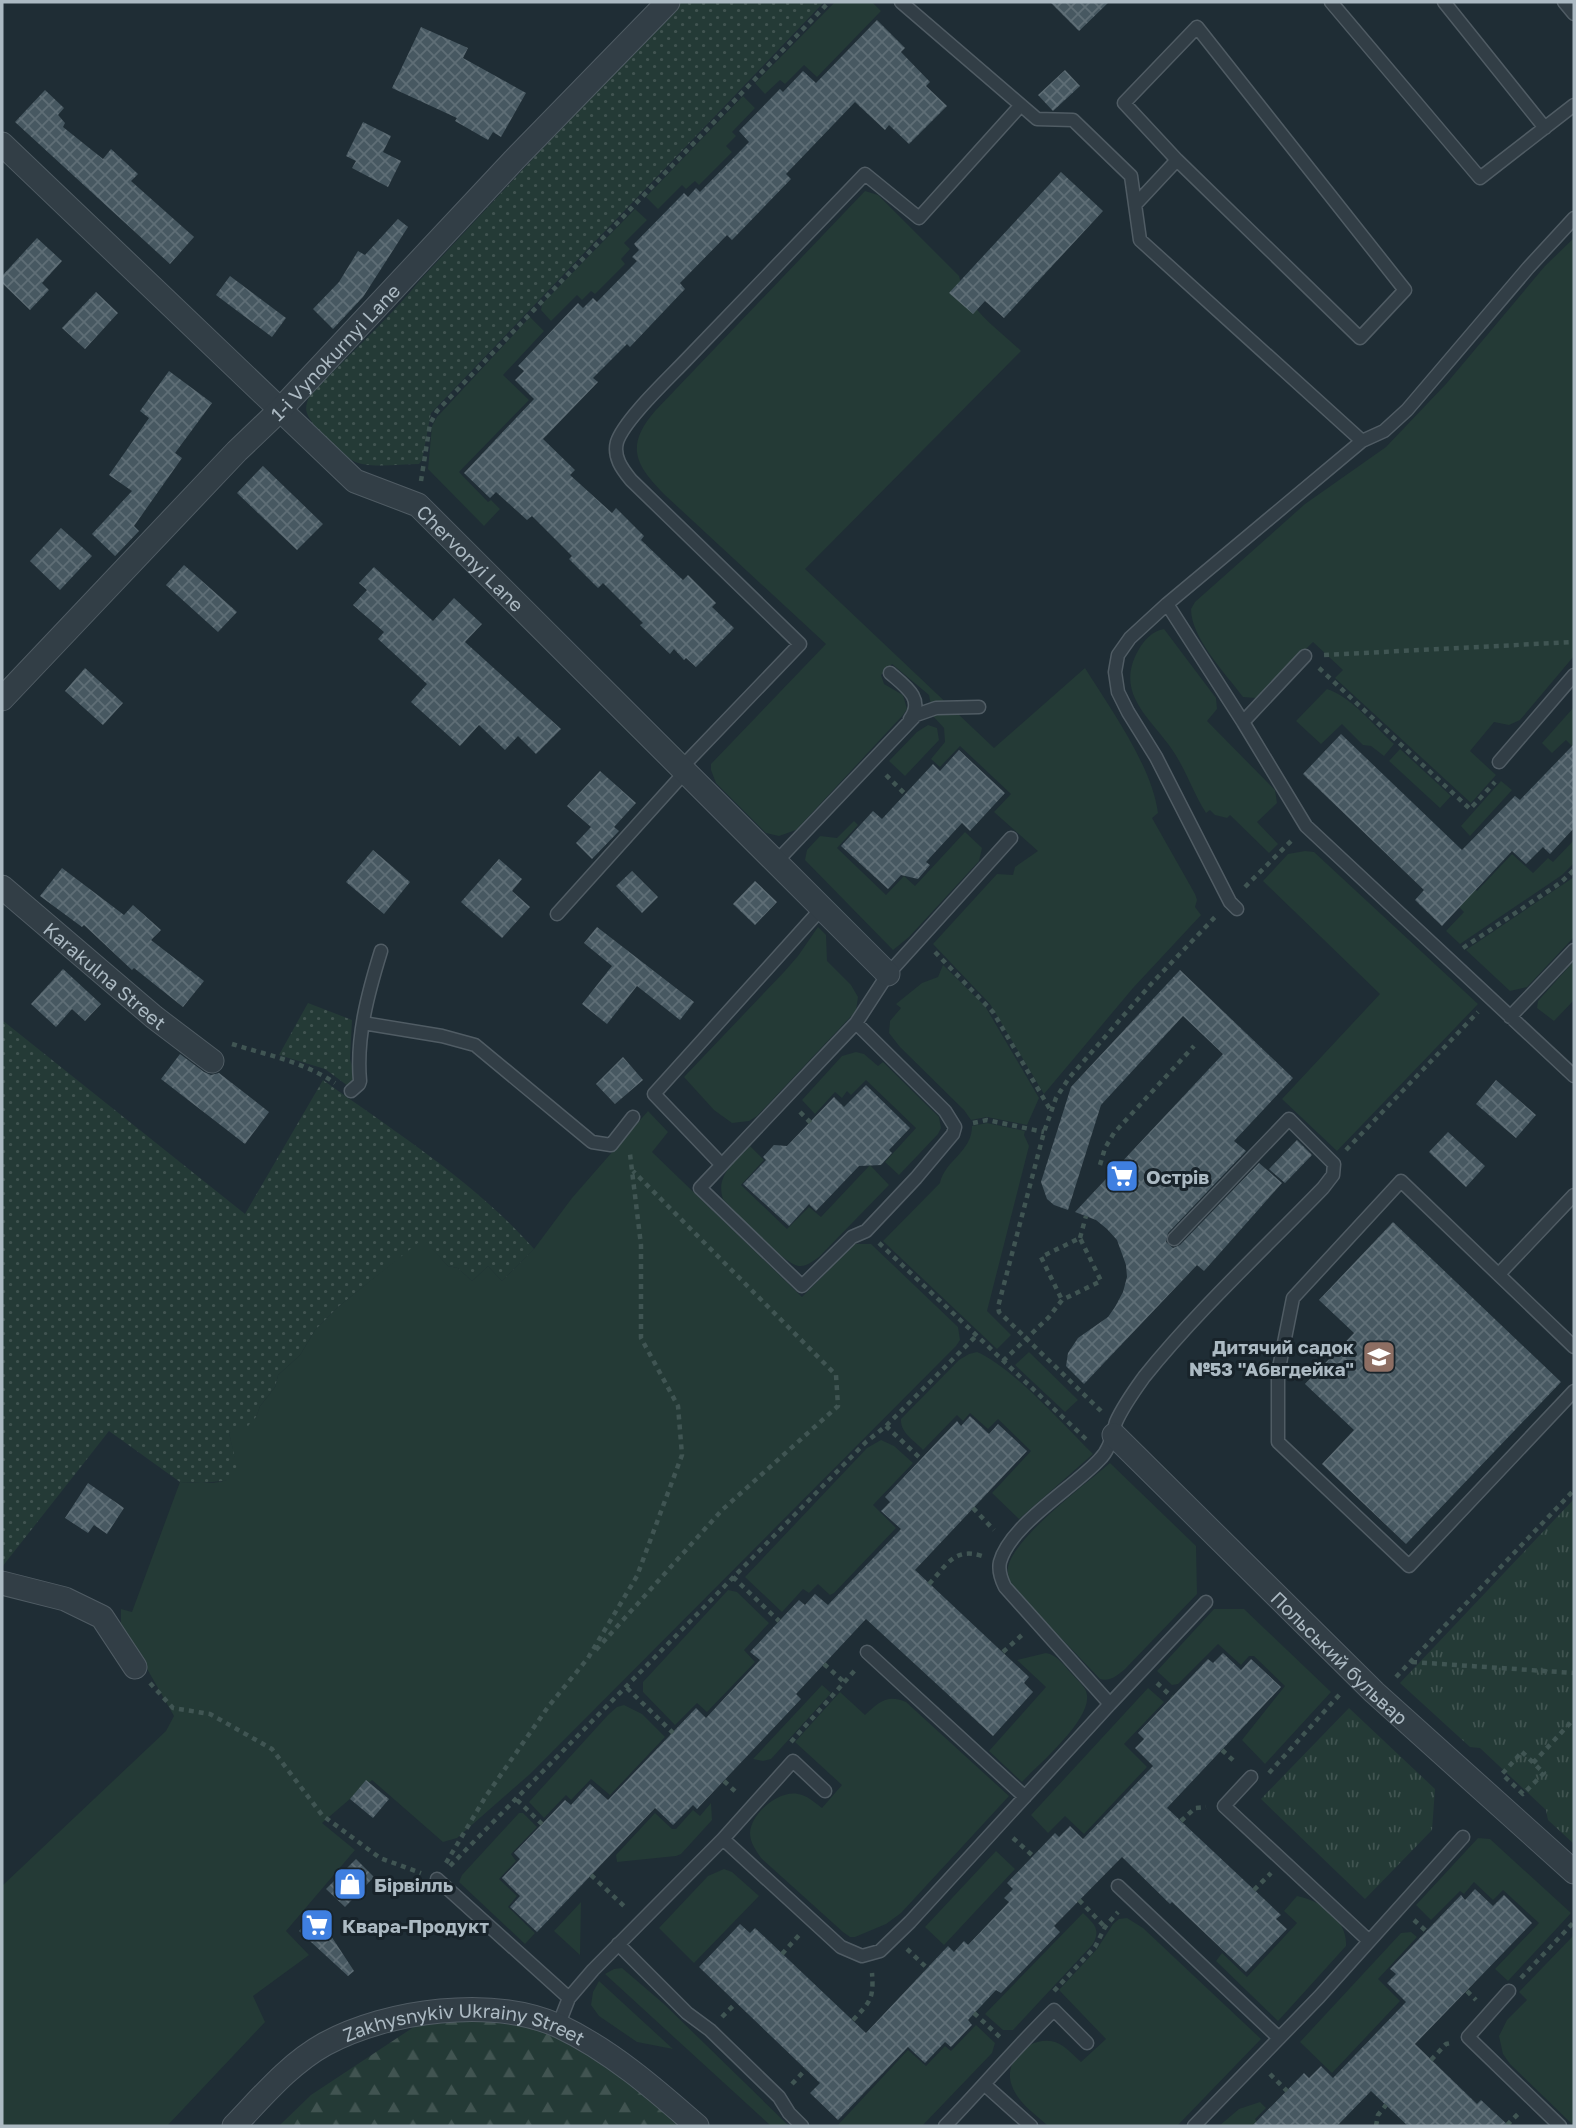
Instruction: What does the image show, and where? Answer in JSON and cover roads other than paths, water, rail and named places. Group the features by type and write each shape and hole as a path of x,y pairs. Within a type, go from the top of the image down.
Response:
{"street":[{"name":"1-i Vynokurnyi Lane","path":"2,699 514,160 668,2"},
{"name":"Chervonyi Lane","path":"2,145 355,481 418,505 888,974"},
{"name":"Karakulna Street","path":"2,887 154,1017 212,1061"},
{"name":"Польський бульвар","path":"1115,1430 1357,1675 1574,1872"},
{"path":"2,1583 65,1599 102,1618 135,1667"},
{"name":"Zakhysnykiv Ukrainy Street","path":"234,2126 276,2082 325,2044 363,2028 402,2017 485,2009 530,2016 558,2026 613,2058 697,2126"}],"lane":[{"path":"901,2 1037,119 1073,120 1131,176 1140,240 1362,441"},
{"path":"1331,2 1480,178 1574,105"},
{"path":"1444,2 1545,128"},
{"path":"1564,2 1574,14"},
{"path":"1197,27 1405,290 1360,338 1177,160 1124,103 1197,27"},
{"path":"557,914 684,769 800,644 621,467 616,456 617,444 623,430 671,376 865,174 919,218 1021,105"},
{"path":"1135,205 1177,160"},
{"path":"1233,905 1156,757 1118,692 1115,672 1118,655 1130,638 1167,604 1362,441 1384,430 1407,410 1574,218"},
{"path":"1167,604 1306,826 1574,1076"},
{"path":"1243,722 1305,656"},
{"path":"776,862 914,713 915,699 911,692 890,673"},
{"path":"1499,762 1574,675"},
{"path":"907,722 925,710 979,708"},
{"path":"856,1023 945,1111 955,1127 949,1140 866,1231 852,1237 802,1286 700,1188 856,1023 888,974 1011,838"},
{"path":"721,1164 654,1094 821,909"},
{"path":"1510,1017 1574,950"},
{"path":"351,1091 360,1081 359,1067 367,995 381,951"},
{"path":"363,1023 442,1036 475,1045 592,1142 611,1144 633,1116"},
{"path":"1110,1704 1005,1587 999,1576 1000,1563 1009,1544 1023,1527 1103,1455 1132,1394 1147,1374 1203,1311 1323,1188 1333,1175 1334,1164 1289,1119 1174,1239"},
{"path":"1574,1347 1401,1181 1293,1298 1278,1373 1278,1442 1409,1566 1574,1391"},
{"path":"1499,1274 1574,1195"},
{"path":"723,1839 841,1947 862,1956 871,1954 892,1941 1206,1602"},
{"path":"868,1653 1025,1797"},
{"path":"558,2026 569,1998 618,1944 723,1839 793,1761 825,1791"},
{"path":"1251,1777 1224,1806 1368,1940"},
{"path":"1194,2126 1463,1838"},
{"path":"437,1879 569,1998"},
{"path":"1118,1886 1279,2038"},
{"path":"618,1944 779,2097 789,2113 802,2126"},
{"path":"1509,1991 1468,2037 1560,2126"},
{"path":"945,2126 985,2085 1013,2050 1054,2010 1087,2043"},
{"path":"985,2085 1031,2126"}],"place":[{"name":"Острів","path":"1122,1176"},
{"name":"Дитячий садок №53 \"Абвгдейка\"","path":"1379,1357"},
{"name":"Бірвілль","path":"350,1884"},
{"name":"Квара-Продукт","path":"317,1925"}]}
